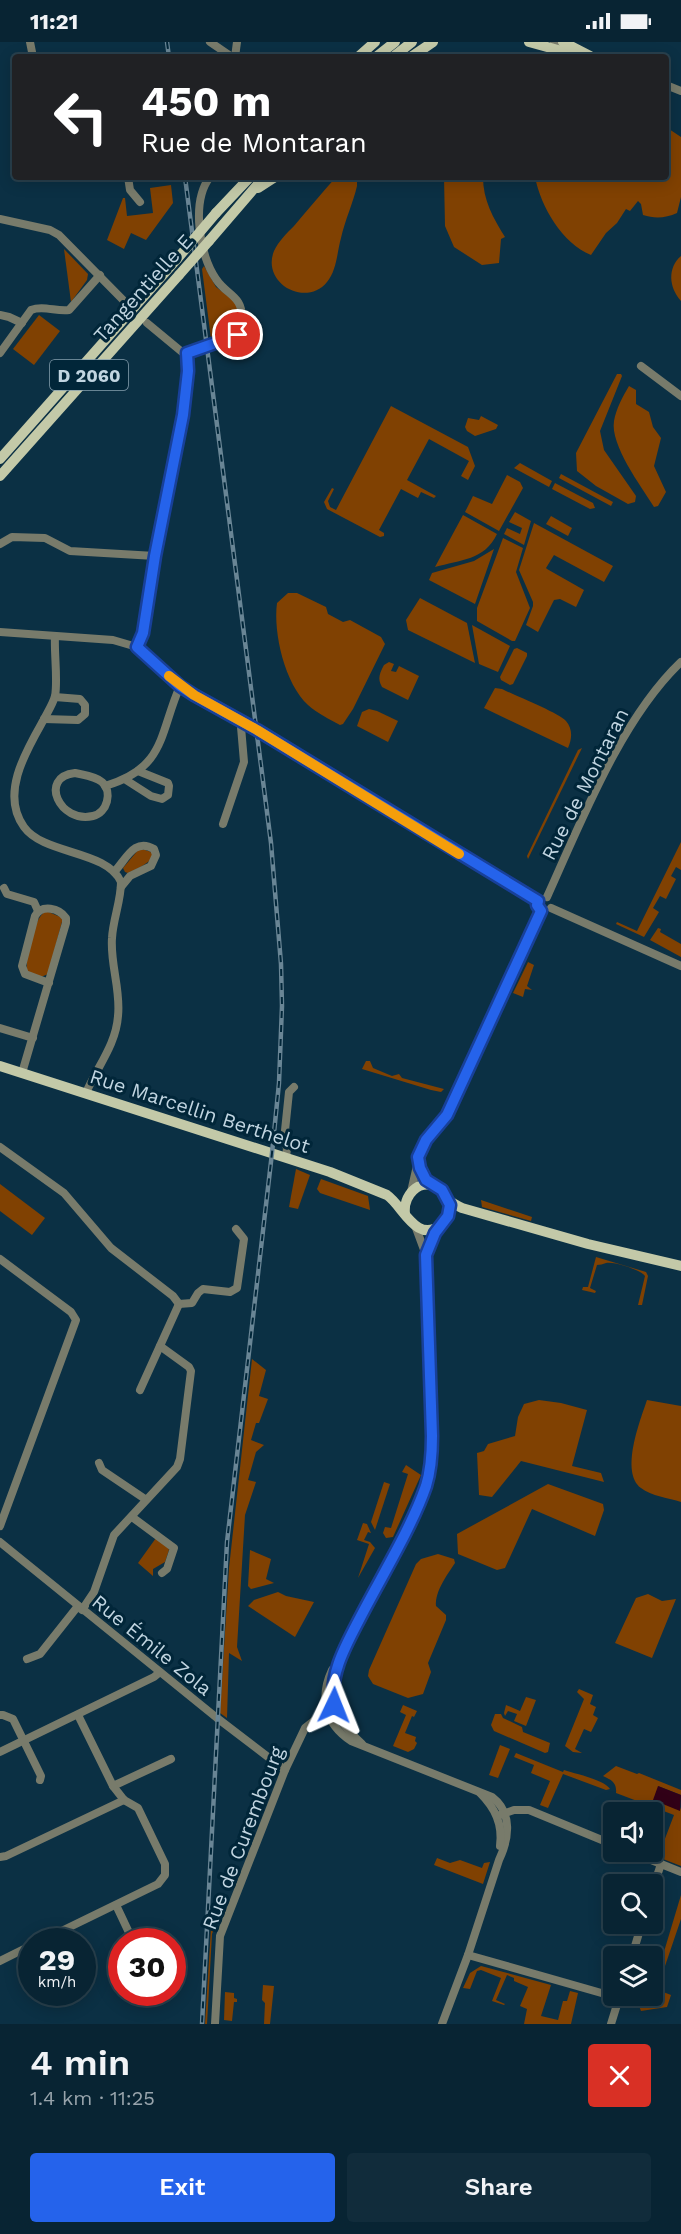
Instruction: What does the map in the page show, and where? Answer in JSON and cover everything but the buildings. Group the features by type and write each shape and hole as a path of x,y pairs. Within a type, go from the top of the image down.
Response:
{"main road":[{"path":"361,54 375,42"},
{"path":"380,54 395,42"},
{"path":"397,54 412,42"},
{"path":"415,54 433,42"},
{"path":"529,42 577,54"},
{"path":"562,42 582,54"},
{"path":"216,213 241,180"},
{"name":"D 2060","path":"216,213 247,180"},
{"name":"Tangentielle E","path":"0,476 253,190 267,180"},
{"name":"Tangentielle E","path":"0,459 216,213"},
{"name":"Rue Marcellin Berthelot","path":"0,1066 330,1172 387,1195 394,1200 417,1228"},
{"path":"431,1185 442,1190 448,1200 450,1211 443,1223"},
{"name":"Rue Marcellin Berthelot","path":"387,1195 410,1193 417,1187 431,1185"},
{"path":"405,1214 406,1201 410,1193"},
{"path":"448,1200 462,1208 588,1244 681,1266"},
{"path":"417,1228 428,1230 468,1214 681,1273"}],"street":[{"path":"210,42 228,54"},
{"path":"540,42 579,54"},
{"path":"554,42 581,54"},
{"path":"128,180 130,190 140,202"},
{"path":"147,322 182,352 187,353 216,341 236,337 242,326 242,307 237,298 216,279 204,250 198,204 202,189 208,180"},
{"path":"0,219 56,233 127,304"},
{"path":"0,353 32,310 36,308 69,310 100,275"},
{"path":"0,315 22,323"},
{"path":"137,647 143,633 155,556 183,415 188,371 187,353"},
{"path":"641,366 681,396"},
{"path":"0,544 12,537 45,538 70,551 155,556"},
{"path":"0,632 113,640 137,647 180,686 538,901"},
{"path":"55,636 55,697 26,751 16,781 14,799 19,820 28,833 42,842 91,859 114,872 122,886"},
{"name":"Rue de Montaran","path":"547,897 619,747 646,702 664,678 681,662"},
{"path":"105,786 126,780 138,771 159,747 180,686"},
{"path":"44,719 78,720 85,714 85,705 80,699 55,697"},
{"path":"222,824 244,762 240,727 242,722"},
{"path":"126,780 154,798 162,799 168,795 168,783 138,771"},
{"path":"70,774 93,777 105,786 106,804 99,814 93,816 69,813 64,810 56,798 59,781 70,774"},
{"path":"86,1093 110,1049 116,1028 118,998 112,936 122,886 130,876 151,866 156,855 154,849 144,845 134,847 114,872"},
{"path":"4,888 7,894 33,902 38,911 22,966 25,974 49,983"},
{"path":"538,901 540,898 547,897 552,903 551,908"},
{"path":"538,901 537,905 541,911"},
{"path":"541,911 548,911 551,908"},
{"path":"551,908 681,966"},
{"path":"22,1074 66,918 61,912 49,909 38,911"},
{"path":"410,1193 418,1157 426,1140 447,1115 541,911"},
{"path":"0,1028 33,1038"},
{"path":"286,1158 287,1148 284,1140 289,1092 294,1087"},
{"path":"0,1147 64,1193 111,1248 173,1296 179,1304"},
{"path":"418,1157 422,1173 431,1185"},
{"path":"426,1255 433,1236 443,1223"},
{"path":"417,1228 426,1255 432,1436 429,1474 411,1520 343,1652 336,1661 327,1681 325,1704 342,1735 351,1741 492,1797 508,1824 504,1850 499,1858 468,1955 442,2024"},
{"path":"179,1304 192,1303 203,1289 230,1292 237,1288 244,1239 236,1229"},
{"path":"0,1259 70,1312 76,1320 0,1526"},
{"path":"140,1390 179,1304"},
{"path":"27,1659 40,1654 94,1592 114,1535 179,1463 191,1375 189,1367 160,1346"},
{"path":"99,1463 102,1470 146,1499"},
{"path":"132,1517 174,1548 167,1569 162,1573"},
{"name":"Rue Émile Zola","path":"0,1542 228,1727 285,1770"},
{"path":"4,1750 160,1672"},
{"name":"Rue de Curembourg","path":"215,2024 220,1936 285,1770 308,1724 331,1712"},
{"path":"0,1715 13,1719 41,1776 40,1780"},
{"path":"68,1928 162,1882 165,1875 165,1864 138,1808 124,1800 113,1786 78,1715"},
{"path":"113,1786 171,1759"},
{"path":"0,1857 124,1800"},
{"path":"501,1814 514,1810 529,1810 603,1840"},
{"path":"649,1862 660,1868 681,1872"},
{"path":"658,1874 660,1868"},
{"path":"116,1905 127,1928"},
{"path":"0,1961 18,1952"},
{"path":"468,1955 603,1992"},
{"path":"611,2024 616,2006"}],"shaded area":[{"path":"669,129 681,137 681,197 677,213 660,217 643,215 641,204 638,201 630,211 626,209 591,255 571,242 554,223 536,180 669,180"},
{"path":"333,180 357,180 335,266 327,282 308,293 288,288 274,273 272,263 274,251"},
{"path":"444,180 483,180 490,208 505,237 501,239 499,263 482,265 454,247 445,226"},
{"path":"171,185 173,203 146,240 131,233 124,249 107,240 123,198 125,198 127,216 153,213 150,188"},
{"path":"64,249 88,274 87,280 71,302"},
{"path":"681,256 681,301 674,290 671,278 673,266"},
{"path":"204,266 216,287 233,300 238,308 239,317 232,333 211,339 202,269"},
{"path":"39,315 60,331 34,365 13,349"},
{"path":"617,374 622,376 600,431 604,450 636,496 635,502 628,504 596,486 577,471 576,453"},
{"path":"629,386 636,390 636,404 649,412 653,427 661,438 654,466 666,492 658,506 654,507 621,453 614,431 616,412"},
{"path":"391,406 468,447 475,466 468,480 461,476 469,461 429,439 407,480 436,496 434,498 421,492 418,498 401,489 379,530 384,533 384,536 380,537 327,509 324,502 332,488 334,489 328,501 330,507 336,510"},
{"path":"481,416 498,425 496,429 475,436 465,427 468,418 479,420"},
{"path":"520,463 552,481 549,487 514,468"},
{"path":"561,474 613,502 611,506 559,478"},
{"path":"507,475 520,482 523,488 499,531 465,512 473,496 492,504"},
{"path":"555,483 593,503 595,508 590,509 552,489"},
{"path":"515,512 531,521 524,545 504,534 507,528 520,534 522,528 509,522"},
{"path":"463,515 497,534 492,543 479,554 435,567"},
{"path":"551,516 572,528 568,536 546,524"},
{"path":"534,523 613,566 604,582 554,555 546,568 584,590 576,607 560,599 554,600 538,632 526,625 533,602 519,570"},
{"path":"503,538 523,548 516,572 530,608 515,641 477,621 477,608"},
{"path":"494,549 475,604 429,580 432,573 474,561"},
{"path":"288,593 297,593 326,607 328,614 343,622 350,620 381,637 385,644 353,709 343,724 340,725 308,705 300,696 287,671 279,643 276,615 277,603"},
{"path":"420,598 467,623 475,663 408,630 406,620"},
{"path":"472,625 510,646 498,672 479,664"},
{"path":"517,648 527,653 527,656 513,684 510,685 500,677 514,649"},
{"path":"389,662 394,664 391,671 396,672 399,666 419,676 408,700 382,687 380,673 384,665"},
{"path":"495,688 536,704 566,721 571,734 568,748 484,708"},
{"path":"369,709 398,721 388,742 357,726 362,712"},
{"path":"582,748 528,859 527,856 578,750"},
{"path":"681,842 681,870 676,867 671,876 676,879 666,899 660,896 653,908 659,912 644,937 616,924 617,922 637,931"},
{"path":"139,849 152,854 150,861 128,873 125,872 123,868"},
{"path":"46,911 63,918 48,974 41,977 27,973 27,958 37,922"},
{"path":"658,928 661,929 660,932 681,944 681,957 650,940"},
{"path":"528,962 534,965 527,986 532,990 525,989 523,997 513,993"},
{"path":"366,1061 370,1061 373,1068 392,1076 399,1074 402,1078 444,1089 441,1092 431,1090 362,1069"},
{"path":"296,1169 310,1175 298,1209 289,1207"},
{"path":"321,1179 368,1196 370,1210 320,1193 317,1189"},
{"path":"0,1184 45,1218 32,1235 0,1211"},
{"path":"481,1200 532,1217 531,1221 482,1207"},
{"path":"596,1257 646,1272 648,1276 642,1305 638,1305 645,1276 621,1265 610,1263 597,1265 590,1288 596,1291 595,1293 582,1290 583,1287 588,1287"},
{"path":"252,1359 266,1370 259,1396 268,1399 259,1423 256,1423 251,1440 264,1445 256,1452 248,1480 256,1482 245,1515 237,1647 242,1661 229,1653 227,1718 220,1713 229,1568"},
{"path":"539,1400 587,1410 572,1466 601,1473 604,1482 521,1461 492,1497 479,1495 477,1453 484,1451 488,1444 515,1436 518,1417 524,1404"},
{"path":"647,1400 681,1406 681,1502 650,1493 641,1488 635,1480 632,1459 640,1420"},
{"path":"406,1465 421,1475 393,1537 386,1538 383,1533 385,1527 391,1528 408,1474 402,1472"},
{"path":"384,1482 390,1484 375,1530 371,1522"},
{"path":"548,1484 603,1504 604,1510 595,1536 532,1509 505,1568 497,1570 458,1554 457,1534"},
{"path":"363,1523 367,1524 371,1533 368,1532 364,1540 370,1542 375,1548 358,1578 369,1544 357,1540"},
{"path":"156,1538 169,1550 165,1562 153,1569 153,1576 138,1563"},
{"path":"250,1550 271,1559 266,1579 274,1583 251,1589 248,1586"},
{"path":"438,1554 454,1559 455,1563 442,1583 436,1600 436,1606 446,1615 446,1620 428,1663 431,1672 423,1694 408,1698 373,1684 368,1676 369,1670 416,1564 421,1559"},
{"path":"278,1592 314,1602 295,1637 248,1606 254,1600"},
{"path":"648,1594 662,1601 676,1599 652,1658 615,1643 636,1598"},
{"path":"579,1689 593,1695 590,1704 596,1707 593,1715 598,1718 591,1732 584,1729 575,1749 582,1753 573,1752 565,1746 584,1699 577,1692"},
{"path":"526,1697 536,1700 526,1726 514,1721 517,1714 508,1711 505,1716 504,1713 506,1705 520,1711"},
{"path":"403,1705 417,1711 414,1717 412,1716 405,1733 416,1737 417,1743 414,1749 408,1752 393,1746 406,1715 400,1712"},
{"path":"495,1714 501,1714 503,1718 522,1727 523,1732 550,1743 548,1752 545,1753 494,1731 491,1725"},
{"path":"500,1745 510,1749 498,1778 489,1775"},
{"path":"516,1753 563,1772 564,1770 596,1780 610,1789 606,1790 563,1774 548,1808 540,1805 550,1781 531,1773 534,1765 514,1757"},
{"path":"616,1766 681,1790 681,1795 658,1786 680,1810 681,1807 681,1866 663,1859 663,1844 674,1815 663,1811 663,1802 640,1802 616,1793 611,1780 603,1776"},
{"path":"658,1786 681,1795 680,1811 663,1804 663,1802 653,1800"},
{"path":"437,1858 450,1863 460,1860 482,1868 484,1863 490,1862 483,1884 434,1865"},
{"path":"681,1895 681,1919 664,1969 663,1955"},
{"path":"212,1912 220,1914 212,1934 207,2024 205,2024"},
{"path":"481,1966 551,1985 541,2016 558,2020 563,2001 567,2001 570,1991 578,1993 571,2024 524,2024 527,2009 520,2006 528,1987 507,1975 496,2000 504,2005 492,2001 501,1978 481,1970 477,1971 470,1989 463,1988 470,1973"},
{"path":"263,1985 274,1986 270,2024 264,2024"},
{"path":"225,1992 234,1993 234,1998 237,1999 237,2002 234,2002 232,2021 224,2020"},
{"path":"663,1992 671,1995 667,2007 641,2011 639,2006 663,2006"}],"railway":[{"path":"167,42 169,54"},
{"path":"185,180 271,843 281,964 282,1006 279,1083 272,1153 227,1542 202,2024"}],"slow traffic":[{"path":"169,676 207,703 257,730 459,854"}],"route":[{"path":"238,335 187,353 188,371 183,415 155,556 143,633 137,647 180,686 257,730 538,901 537,905 541,911 447,1115 419,1152 420,1168 426,1180 442,1190 450,1205 446,1221 435,1233 426,1255 431,1464 423,1493 411,1520 343,1652 334,1677 334,1705"}]}
